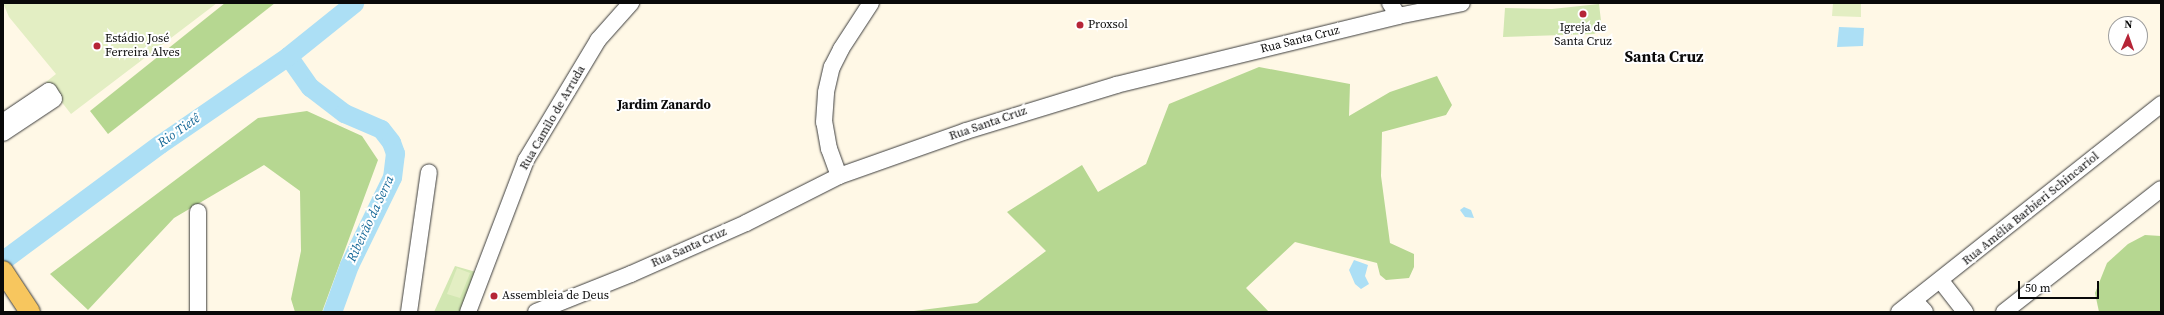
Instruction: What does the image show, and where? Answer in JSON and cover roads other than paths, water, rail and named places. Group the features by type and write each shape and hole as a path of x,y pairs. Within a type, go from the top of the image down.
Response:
{"main road":[{"path":"3,272 28,308"}],"street":[{"name":"Rua Camilo de Arruda","path":"468,312 526,160 598,40 631,3"},
{"name":"Rua Santa Cruz","path":"536,312 631,274 746,223 839,176 1055,102 1394,9 1462,3"},
{"path":"839,176 829,149 824,122 826,92 832,67 841,49 869,4"},
{"path":"3,122 48,91 54,99 3,133"},
{"name":"Rua Amélia Barbieri Schincariol","path":"1899,312 1919,306 1941,281 2161,104"},
{"path":"410,312 429,172"},
{"path":"2004,312 2161,189"},
{"path":"198,212 198,312"},
{"path":"1941,281 1965,312"}],"water":[{"path":"1839,27 1864,28 1863,46 1837,47"},
{"path":"1464,207 1471,210 1474,218 1465,217 1460,210"},
{"path":"1354,260 1368,265 1365,276 1369,284 1361,289 1355,284 1349,270"}],"waterway":[{"name":"Rio Tietê","path":"3,260 160,144 288,56 354,3"},
{"name":"Ribeirão da Serra","path":"288,56 310,87 344,113 381,129 391,142 395,153 392,177 349,265 332,312"}],"place":[{"name":"Igreja de Santa Cruz","path":"1583,14"},
{"name":"Proxsol","path":"1080,25"},
{"name":"Estádio José Ferreira Alves","path":"97,46"},
{"name":"Assembleia de Deus","path":"494,296"}],"district":[{"name":"Santa Cruz","path":"1664,56"},
{"name":"Jardim Zanardo","path":"664,105"}]}
